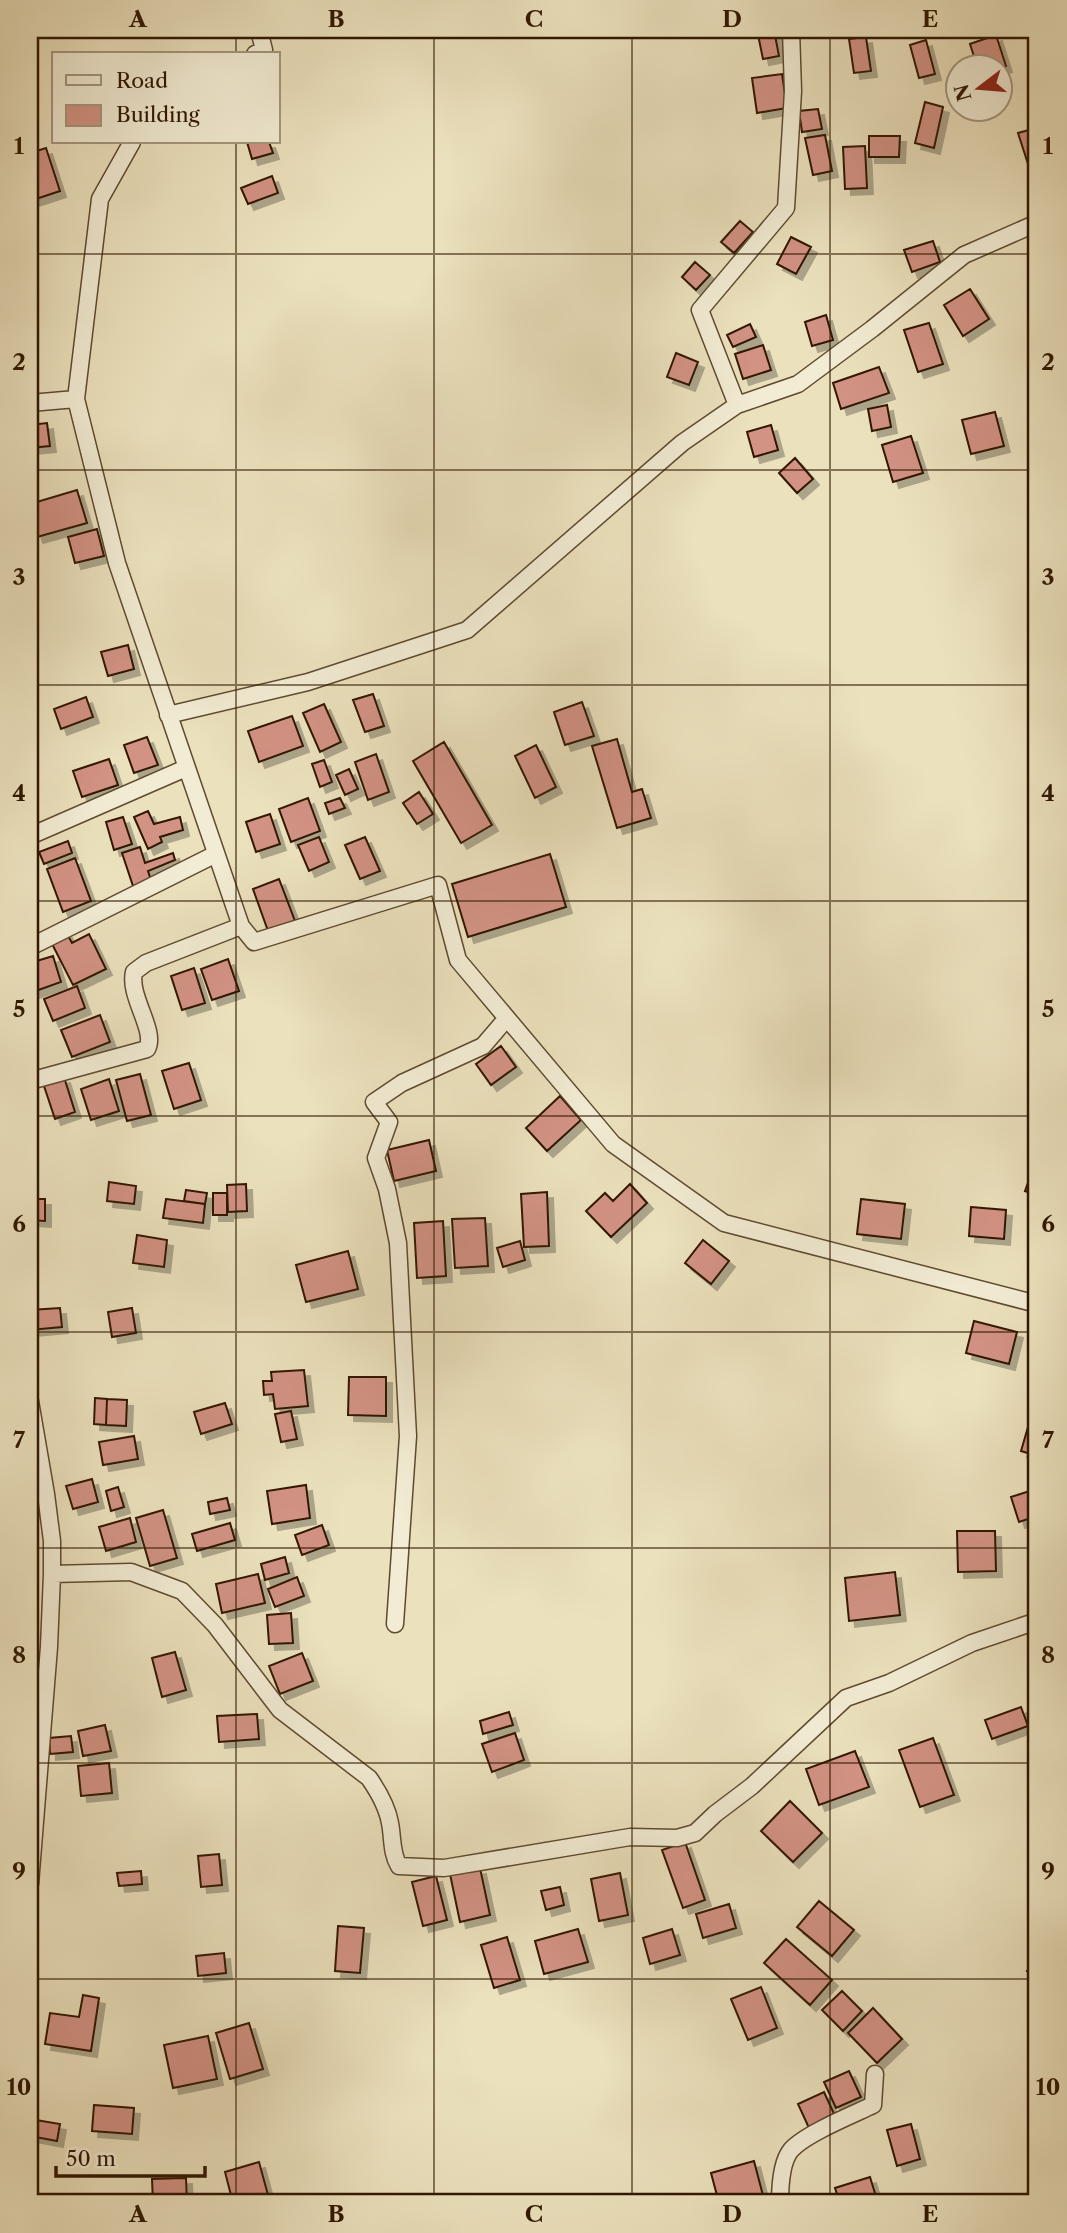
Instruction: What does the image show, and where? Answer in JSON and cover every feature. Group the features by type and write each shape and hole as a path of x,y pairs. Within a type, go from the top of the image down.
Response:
{"street":[{"path":"259,30 264,50 260,52"},
{"path":"737,405 700,310 786,208 793,91 791,30"},
{"path":"131,144 100,199 76,398 117,563 241,926 254,942 438,885 458,960 613,1144 724,1223 1037,1304"},
{"path":"168,715 308,682 467,630 682,443 737,405 798,384 964,255 1037,223"},
{"path":"30,403 76,398"},
{"path":"30,836 186,768"},
{"path":"30,947 216,854"},
{"path":"30,1082 146,1049 149,1038 133,986 134,972 146,963 241,926"},
{"path":"396,1624 408,1436 398,1243 387,1189 376,1158 389,1122 374,1102 402,1083 483,1046 507,1018"},
{"path":"30,1401 52,1541 48,1661 30,1884"},
{"path":"52,1573 131,1572 182,1591 215,1625 280,1710 369,1778 379,1793 390,1820 394,1857 399,1866 444,1868 630,1837 677,1838 695,1833 752,1786 846,1698 889,1683 971,1643 1037,1621"},
{"path":"780,2203 780,2182 790,2151 820,2130 873,2105 875,2074"}],"building":[{"path":"757,30 774,30 779,56 763,59"},
{"path":"996,35 1001,52 973,52 970,44"},
{"path":"866,37 871,71 854,73 849,39"},
{"path":"926,40 935,74 919,78 910,45"},
{"path":"782,74 787,108 757,113 752,78"},
{"path":"925,102 943,107 934,148 915,143"},
{"path":"818,109 822,129 802,132 799,111"},
{"path":"1036,128 1037,161 1028,164 1018,133"},
{"path":"825,135 832,171 813,175 805,138"},
{"path":"869,136 900,136 899,157 869,157"},
{"path":"248,144 270,144 273,153 252,159"},
{"path":"865,146 867,188 845,189 843,147"},
{"path":"46,148 60,191 33,200 30,190 30,153"},
{"path":"272,176 278,193 248,204 241,188"},
{"path":"740,221 753,232 734,253 721,242"},
{"path":"791,237 811,247 796,274 777,264"},
{"path":"933,241 940,262 912,272 904,250"},
{"path":"695,262 710,275 696,290 682,277"},
{"path":"970,289 989,319 963,336 944,305"},
{"path":"826,315 833,340 812,346 805,322"},
{"path":"929,323 943,364 918,372 904,330"},
{"path":"750,324 756,337 733,347 727,335"},
{"path":"763,345 771,370 743,379 735,354"},
{"path":"676,353 698,362 689,385 667,377"},
{"path":"879,367 889,393 841,409 833,383"},
{"path":"887,405 891,427 872,431 868,409"},
{"path":"995,412 1004,446 971,454 962,420"},
{"path":"47,423 50,446 30,448 30,425"},
{"path":"771,425 778,450 754,457 747,432"},
{"path":"911,436 923,473 893,482 882,445"},
{"path":"795,458 813,479 797,493 779,473"},
{"path":"77,490 87,523 37,537 30,504"},
{"path":"97,529 104,556 75,563 68,537"},
{"path":"128,645 134,669 108,676 101,652"},
{"path":"373,694 384,726 365,732 353,700"},
{"path":"86,697 93,717 61,729 54,709"},
{"path":"582,702 594,736 565,745 554,712"},
{"path":"324,704 341,742 320,752 303,713"},
{"path":"292,716 303,746 259,762 248,731"},
{"path":"147,737 158,765 134,773 124,745"},
{"path":"617,739 632,792 642,789 651,818 617,828 592,746"},
{"path":"444,742 492,825 461,843 413,761"},
{"path":"536,745 556,787 535,798 515,756"},
{"path":"376,754 389,792 368,800 355,762"},
{"path":"109,759 118,785 82,797 73,771"},
{"path":"324,760 332,782 320,787 312,764"},
{"path":"349,769 358,789 345,795 336,775"},
{"path":"419,792 433,814 417,824 403,803"},
{"path":"308,798 320,831 291,842 279,809"},
{"path":"340,798 345,808 329,814 325,803"},
{"path":"148,811 154,824 180,817 183,830 160,837 162,842 148,849 134,817"},
{"path":"270,814 280,844 256,852 246,822"},
{"path":"123,817 132,844 114,850 106,822"},
{"path":"319,837 329,862 309,871 298,845"},
{"path":"365,837 380,871 360,879 345,845"},
{"path":"68,841 72,853 44,864 39,852"},
{"path":"140,847 145,863 173,853 175,860 148,871 152,883 134,889 122,853"},
{"path":"550,854 566,907 468,937 452,884"},
{"path":"75,858 91,901 63,912 47,869"},
{"path":"279,879 295,921 268,931 253,889"},
{"path":"66,932 72,943 89,934 106,969 73,985 50,940"},
{"path":"53,956 61,982 30,993 30,963"},
{"path":"228,959 239,991 212,1000 201,969"},
{"path":"194,968 205,1003 182,1010 171,976"},
{"path":"77,986 85,1008 53,1021 44,999"},
{"path":"100,1015 110,1042 72,1057 61,1030"},
{"path":"501,1046 516,1067 491,1085 476,1064"},
{"path":"189,1063 201,1100 174,1109 162,1071"},
{"path":"140,1074 151,1115 127,1121 116,1080"},
{"path":"64,1077 75,1112 55,1119 43,1083"},
{"path":"109,1079 119,1111 91,1120 81,1089"},
{"path":"560,1096 581,1120 547,1151 526,1128"},
{"path":"429,1140 436,1171 394,1181 387,1150"},
{"path":"1037,1161 1037,1195 1025,1191"},
{"path":"109,1182 136,1186 134,1204 107,1201"},
{"path":"246,1184 247,1211 228,1212 227,1185"},
{"path":"630,1184 647,1203 611,1237 586,1211 605,1193 613,1201"},
{"path":"186,1190 207,1193 205,1204 184,1201"},
{"path":"547,1192 549,1246 524,1247 521,1194"},
{"path":"213,1193 227,1193 227,1215 213,1215"},
{"path":"30,1199 45,1199 45,1221 30,1220"},
{"path":"166,1199 205,1204 203,1223 163,1218"},
{"path":"861,1199 905,1204 901,1239 857,1234"},
{"path":"971,1207 1006,1210 1004,1239 969,1236"},
{"path":"485,1218 488,1266 455,1268 452,1219"},
{"path":"443,1221 446,1276 417,1278 414,1223"},
{"path":"137,1235 167,1240 164,1267 133,1263"},
{"path":"703,1240 729,1261 711,1284 685,1263"},
{"path":"520,1241 525,1260 503,1267 497,1248"},
{"path":"348,1251 358,1289 306,1302 296,1265"},
{"path":"60,1308 62,1327 30,1330 30,1310"},
{"path":"132,1308 136,1333 112,1337 108,1312"},
{"path":"974,1321 1017,1332 1009,1364 966,1353"},
{"path":"304,1370 308,1406 275,1409 273,1394 264,1395 263,1381 272,1381 271,1372"},
{"path":"349,1377 386,1377 386,1416 348,1415"},
{"path":"95,1398 107,1399 106,1425 94,1424"},
{"path":"107,1399 127,1400 126,1426 106,1425"},
{"path":"225,1403 232,1424 201,1434 194,1412"},
{"path":"1033,1410 1037,1411 1037,1456 1021,1451"},
{"path":"291,1411 297,1439 281,1442 275,1414"},
{"path":"134,1436 138,1459 103,1465 99,1442"},
{"path":"35,1471 45,1508 30,1513 30,1472"},
{"path":"92,1479 98,1502 73,1509 66,1486"},
{"path":"306,1485 310,1518 272,1524 267,1491"},
{"path":"118,1487 124,1507 111,1511 106,1491"},
{"path":"1036,1489 1037,1516 1019,1522 1011,1497"},
{"path":"227,1498 230,1510 210,1514 208,1502"},
{"path":"163,1510 177,1558 150,1566 136,1518"},
{"path":"130,1518 136,1542 106,1551 99,1527"},
{"path":"230,1523 235,1540 197,1551 192,1534"},
{"path":"322,1525 329,1545 302,1555 295,1535"},
{"path":"957,1531 995,1531 996,1571 958,1572"},
{"path":"285,1557 289,1573 265,1580 261,1564"},
{"path":"895,1572 900,1615 849,1621 845,1578"},
{"path":"258,1574 265,1603 222,1613 216,1584"},
{"path":"297,1577 304,1596 275,1607 268,1589"},
{"path":"291,1613 293,1643 269,1644 267,1615"},
{"path":"175,1652 186,1690 162,1697 152,1658"},
{"path":"302,1653 313,1681 280,1694 269,1666"},
{"path":"1021,1707 1028,1726 992,1739 985,1720"},
{"path":"509,1712 513,1725 483,1734 480,1721"},
{"path":"257,1714 259,1739 219,1742 217,1716"},
{"path":"105,1725 111,1751 83,1756 78,1731"},
{"path":"515,1733 524,1760 492,1772 482,1744"},
{"path":"71,1736 73,1752 50,1754 49,1738"},
{"path":"933,1738 954,1795 920,1807 899,1750"},
{"path":"855,1751 869,1787 819,1805 806,1769"},
{"path":"109,1763 112,1793 81,1796 78,1766"},
{"path":"790,1801 822,1833 793,1862 761,1831"},
{"path":"1037,1812 1037,1839 1028,1815"},
{"path":"685,1842 705,1900 683,1908 662,1850"},
{"path":"219,1854 222,1885 201,1887 198,1856"},
{"path":"480,1868 490,1915 460,1922 450,1874"},
{"path":"141,1871 142,1884 119,1886 117,1873"},
{"path":"620,1873 628,1915 599,1921 591,1879"},
{"path":"436,1876 447,1920 423,1926 412,1882"},
{"path":"560,1887 564,1905 546,1910 541,1891"},
{"path":"819,1901 854,1930 832,1956 797,1927"},
{"path":"729,1904 736,1928 703,1938 696,1914"},
{"path":"338,1926 364,1928 360,1973 335,1971"},
{"path":"578,1929 588,1962 544,1974 535,1941"},
{"path":"672,1929 680,1955 650,1964 643,1938"},
{"path":"507,1937 520,1980 494,1988 481,1945"},
{"path":"786,1939 832,1980 810,2005 764,1963"},
{"path":"224,1953 226,1973 198,1976 196,1956"},
{"path":"1037,1959 1037,1977 1027,1971"},
{"path":"761,1987 777,2028 748,2040 731,1999"},
{"path":"842,1991 862,2011 843,2031 822,2010"},
{"path":"83,1995 99,1998 91,2051 45,2044 50,2013 79,2017"},
{"path":"873,2008 902,2039 877,2063 848,2033"},
{"path":"249,2023 263,2069 230,2079 216,2033"},
{"path":"208,2036 217,2079 173,2088 164,2045"},
{"path":"849,2071 861,2097 836,2108 824,2082"},
{"path":"824,2092 835,2116 809,2128 798,2104"},
{"path":"94,2105 134,2108 132,2134 92,2131"},
{"path":"30,2119 60,2124 57,2141 30,2136"},
{"path":"911,2124 920,2159 897,2166 887,2130"},
{"path":"754,2161 765,2203 719,2203 711,2173"},
{"path":"259,2162 268,2195 233,2203 225,2172"},
{"path":"870,2177 878,2203 840,2203 835,2188"},
{"path":"186,2178 187,2203 153,2203 152,2179"}]}
